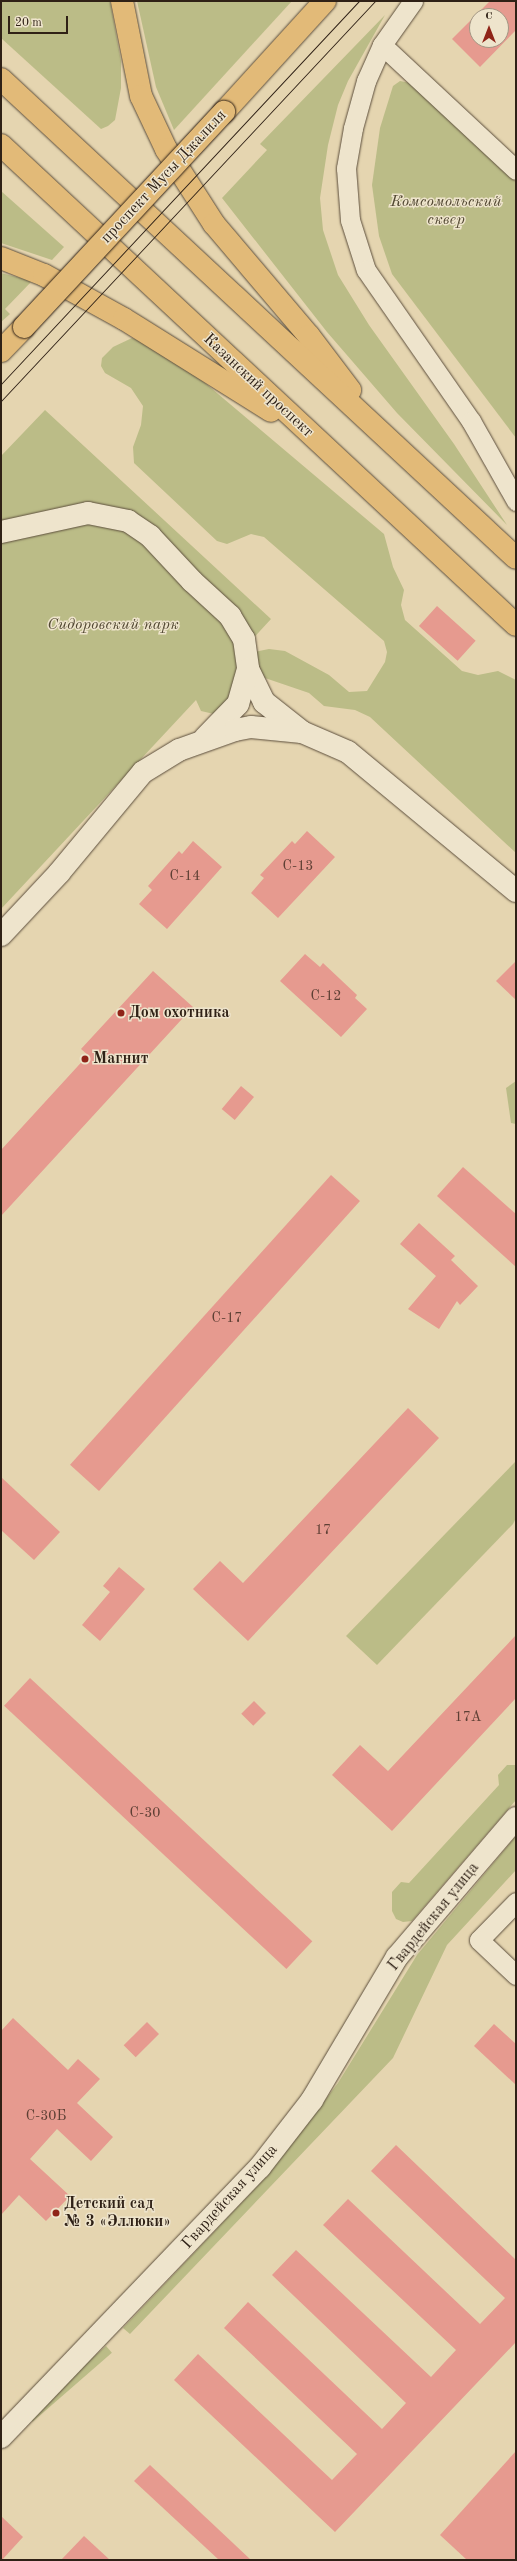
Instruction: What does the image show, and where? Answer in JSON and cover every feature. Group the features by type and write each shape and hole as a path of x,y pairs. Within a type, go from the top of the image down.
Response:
{"main road":[{"path":"122,1 141,96 166,149 214,224 308,336 388,440"},
{"name":"проспект Мусы Джалиля","path":"1,351 224,112 325,1"},
{"path":"1,79 516,558"},
{"name":"Казанский проспект","path":"1,145 516,625"},
{"path":"1,258 44,275 124,319 314,438"}],"street":[{"path":"413,1 382,45 366,81 352,135 346,168 350,220 366,270 471,421 516,501"},
{"path":"382,45 516,170"},
{"path":"1,532 88,513 128,521 150,536 192,581 230,616 244,639 248,669 264,702 302,732 348,752 516,891"},
{"path":"203,740 238,704 248,669"},
{"path":"1,935 59,873 143,772 160,760 203,740 251,727 302,732"},
{"name":"Гвардейская улица","path":"1,2437 260,2167 312,2100 397,1957 516,1818"},
{"path":"516,1902 479,1940 516,1975"}],"green space":[{"path":"1,1 110,1 121,61 121,88 115,120 108,126 101,129 1,38"},
{"path":"137,1 292,1 174,130 156,87"},
{"path":"385,15 348,81 338,105 328,145 320,198 323,230 338,275 369,325 454,444 507,525 397,413 327,332 222,198 267,150 260,144"},
{"name":"Комсомольский сквер","path":"400,81 410,83 516,182 516,438 392,274 379,236 372,185 380,128 393,86"},
{"path":"1,191 64,247 52,260 1,243"},
{"path":"1,273 32,281 5,309 10,314 1,322"},
{"name":"Сидоровский парк","path":"132,338 166,350 384,534 393,567 404,590 401,605 405,620 462,671 478,675 498,671 516,680 516,853 370,717 355,710 324,706 309,693 265,678 248,680 228,704 214,714 201,711 196,700 1,909 1,456 45,410 271,619 238,655 269,649 285,651 329,675 349,692 367,691 385,662 387,652 384,641 264,537 251,534 227,544 217,541 134,463 133,447 141,425 143,406 131,388 105,373 101,366 102,358 113,347"},
{"path":"516,1081 516,1124 511,1123 506,1088"},
{"path":"516,1461 516,1518 513,1524 377,1665 346,1636"},
{"path":"507,1765 516,1765 516,1800 412,1921 403,1922 396,1919 392,1911 392,1892 401,1882 409,1883 499,1785 498,1775"},
{"path":"516,1836 516,1870 447,1945 393,2058 130,2334 123,2328 267,2176 338,2083 417,1955"},
{"path":"106,2346 112,2353 33,2422 27,2415"}],"building":[{"path":"490,1 516,1 516,30 509,37 509,8 483,8"},
{"path":"469,22 469,48 498,48 480,67 452,39"},
{"path":"437,606 476,641 458,661 419,626"},
{"path":"307,831 335,857 278,918 251,893 264,878 260,875 292,841 295,844"},
{"path":"193,841 222,867 167,929 139,904 152,890 148,886 179,851 182,854"},
{"path":"305,954 320,967 323,963 357,995 355,998 367,1009 341,1037 280,981"},
{"path":"516,961 516,1000 496,981"},
{"path":"153,971 193,1007 1,1216 1,1150 88,1055 81,1049"},
{"path":"241,1086 254,1097 235,1120 222,1109"},
{"path":"463,1167 516,1214 516,1267 437,1196"},
{"path":"331,1175 360,1201 99,1491 70,1465"},
{"path":"419,1223 455,1256 451,1260 478,1286 460,1305 457,1301 439,1329 408,1309 436,1276 400,1244"},
{"path":"408,1408 439,1438 248,1641 193,1589 220,1561 243,1583"},
{"path":"1,1477 60,1532 34,1560 1,1530"},
{"path":"119,1567 145,1589 100,1641 82,1625 110,1592 103,1586"},
{"path":"516,1635 516,1698 392,1831 332,1775 360,1745 388,1771"},
{"path":"30,1678 312,1941 286,1969 4,1706"},
{"path":"254,1701 266,1713 253,1726 241,1714"},
{"path":"13,2018 68,2070 78,2059 100,2079 77,2103 113,2137 91,2161 57,2129 30,2159 70,2196 46,2221 19,2195 1,2215 1,2031"},
{"path":"147,2022 159,2034 136,2057 124,2045"},
{"path":"494,2024 516,2044 516,2085 474,2046"},
{"path":"396,2145 516,2260 516,2342 335,2532 174,2380 198,2354 332,2480 357,2454 224,2328 248,2302 382,2429 406,2403 272,2275 296,2250 431,2377 456,2350 323,2225 348,2199 480,2324 505,2298 371,2171"},
{"path":"516,2451 516,2560 467,2560 440,2535"},
{"path":"150,2465 251,2560 219,2560 134,2481"},
{"path":"1,2516 23,2537 2,2560 1,2560"},
{"path":"84,2536 110,2560 61,2560"}],"tram line":[{"path":"1,384 359,1"},
{"path":"1,401 375,1"}],"place":[{"name":"Дом охотника","path":"121,1013"},
{"name":"Магнит","path":"85,1059"},
{"name":"Детский сад № 3 «Эллюки»","path":"56,2213"}]}
